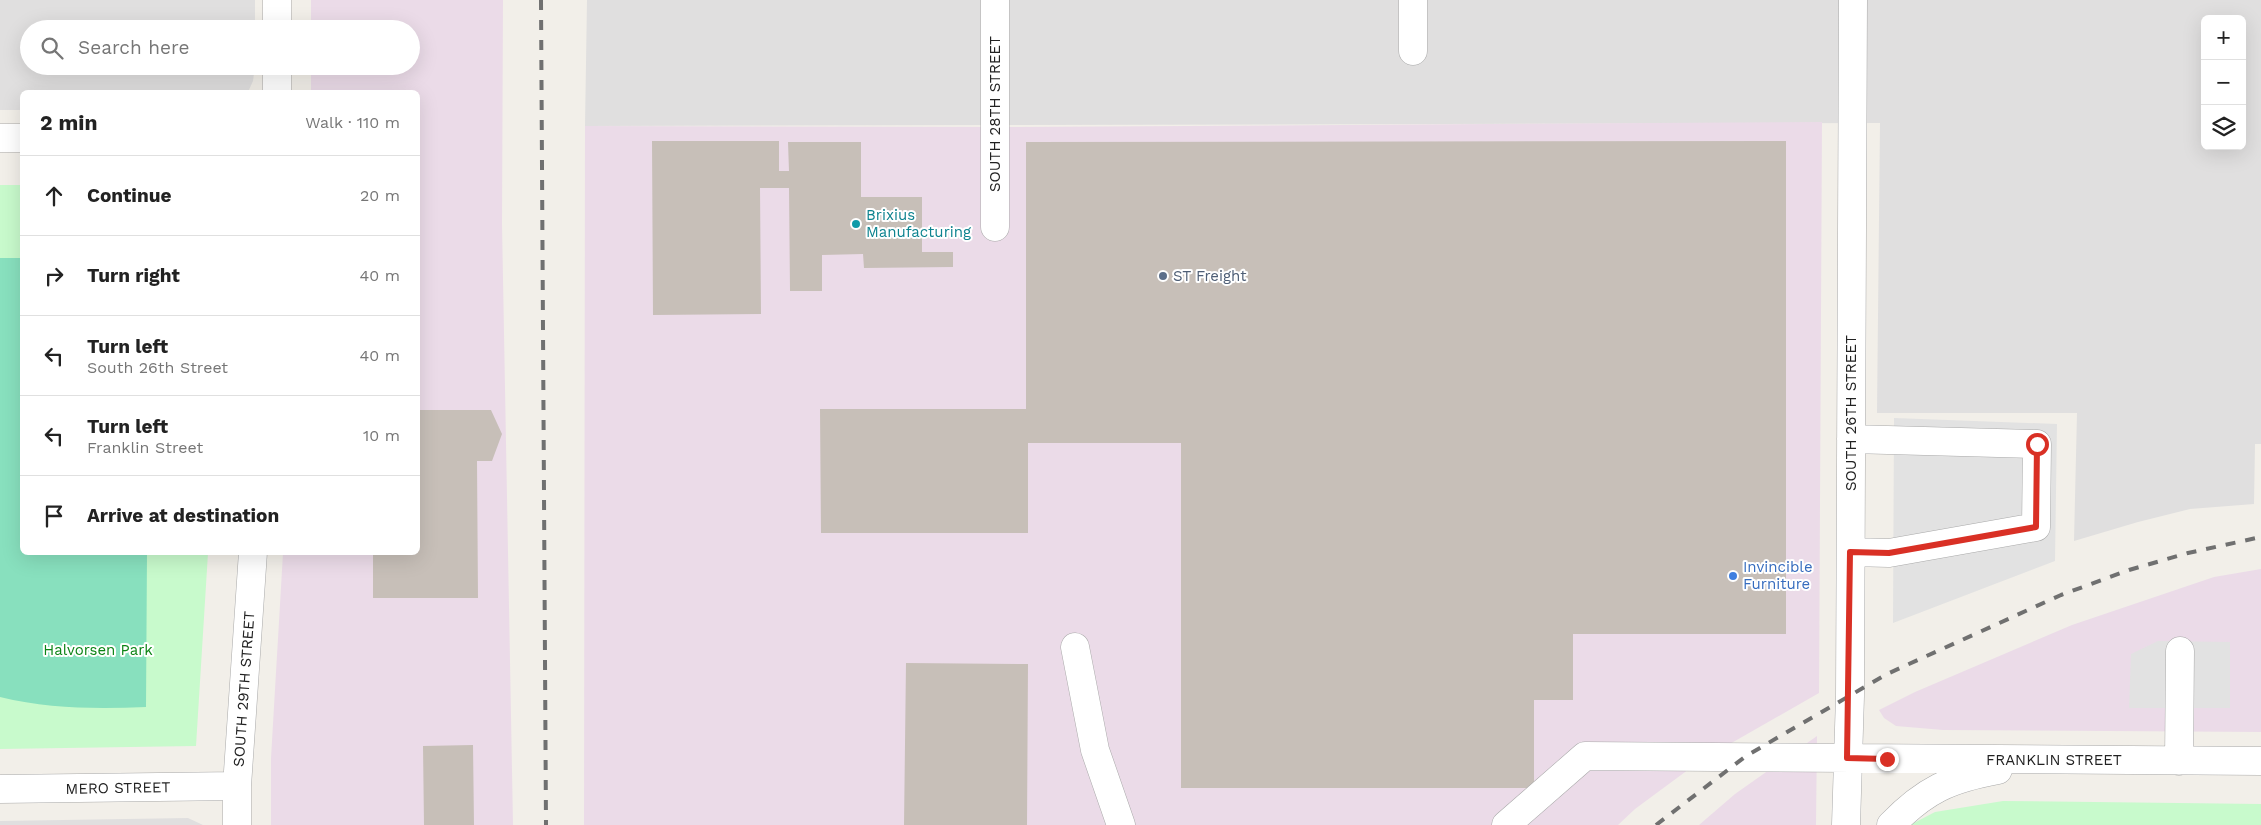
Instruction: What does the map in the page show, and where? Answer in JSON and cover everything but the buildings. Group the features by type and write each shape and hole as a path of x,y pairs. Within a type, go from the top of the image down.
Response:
{"street":[{"path":"277,0 277,20"},
{"name":"SOUTH 28TH STREET","path":"995,0 995,227"},
{"path":"1413,0 1413,51"},
{"name":"SOUTH 26TH STREET","path":"1846,825 1851,439 1853,0"},
{"path":"277,75 277,90"},
{"path":"0,138 20,138"},
{"path":"1850,552 1889,553 2036,527 2037,444 1851,439"},
{"name":"SOUTH 29TH STREET","path":"237,825 237,786 253,555"},
{"path":"1075,647 1095,750 1121,825"},
{"path":"2179,761 2180,651"},
{"name":"FRANKLIN STREET","path":"1506,825 1585,756 2261,761"},
{"path":"1890,825 1914,801 1940,786 1969,775 2058,760"},
{"name":"MERO STREET","path":"0,789 237,786"}],"shaded area":[{"path":"0,0 255,0 255,20 20,20 20,75 254,75 249,90 20,90 20,110 0,110"},
{"path":"311,0 503,0 502,224 513,825 271,825 271,758 283,555 420,555 420,90 311,90 311,75 420,75 420,20 311,20"},
{"path":"587,0 2261,0 2261,444 2255,444 2254,504 2190,509 2074,541 2077,413 1877,413 1880,123 585,126"},
{"path":"1822,122 1819,693 1700,761 1635,809 1618,825 584,825 585,126 1017,127"},
{"path":"1894,418 2057,424 2055,561 1893,623"},
{"path":"2261,569 2261,732 1943,730 1896,726 1884,718 1879,710 1915,692 2072,625 2214,577"},
{"path":"2158,641 2230,642 2230,708 2129,708 2131,654"},
{"path":"1817,736 1816,825 1699,825 1735,794"},
{"path":"188,818 203,825 0,825 0,821"}],"green space":[{"name":"Halvorsen Park","path":"0,185 20,185 20,555 208,555 196,746 0,749"},
{"path":"0,258 20,258 20,555 147,555 146,707 55,706 0,697"},
{"path":"2003,801 2261,804 2261,825 1910,825 1935,812"}],"railway":[{"path":"541,0 546,825"},
{"path":"1656,825 1746,756 1887,674 2061,595 2129,570 2188,553 2261,537"}],"place":[{"name":"Brixius Manufacturing","path":"856,224"},
{"name":"ST Freight","path":"1163,276"},
{"name":"Invincible Furniture","path":"1733,576"}],"route":[{"path":"1887,759 1847,758 1850,696 1850,552 1889,553 2036,527 2037,444"}]}
